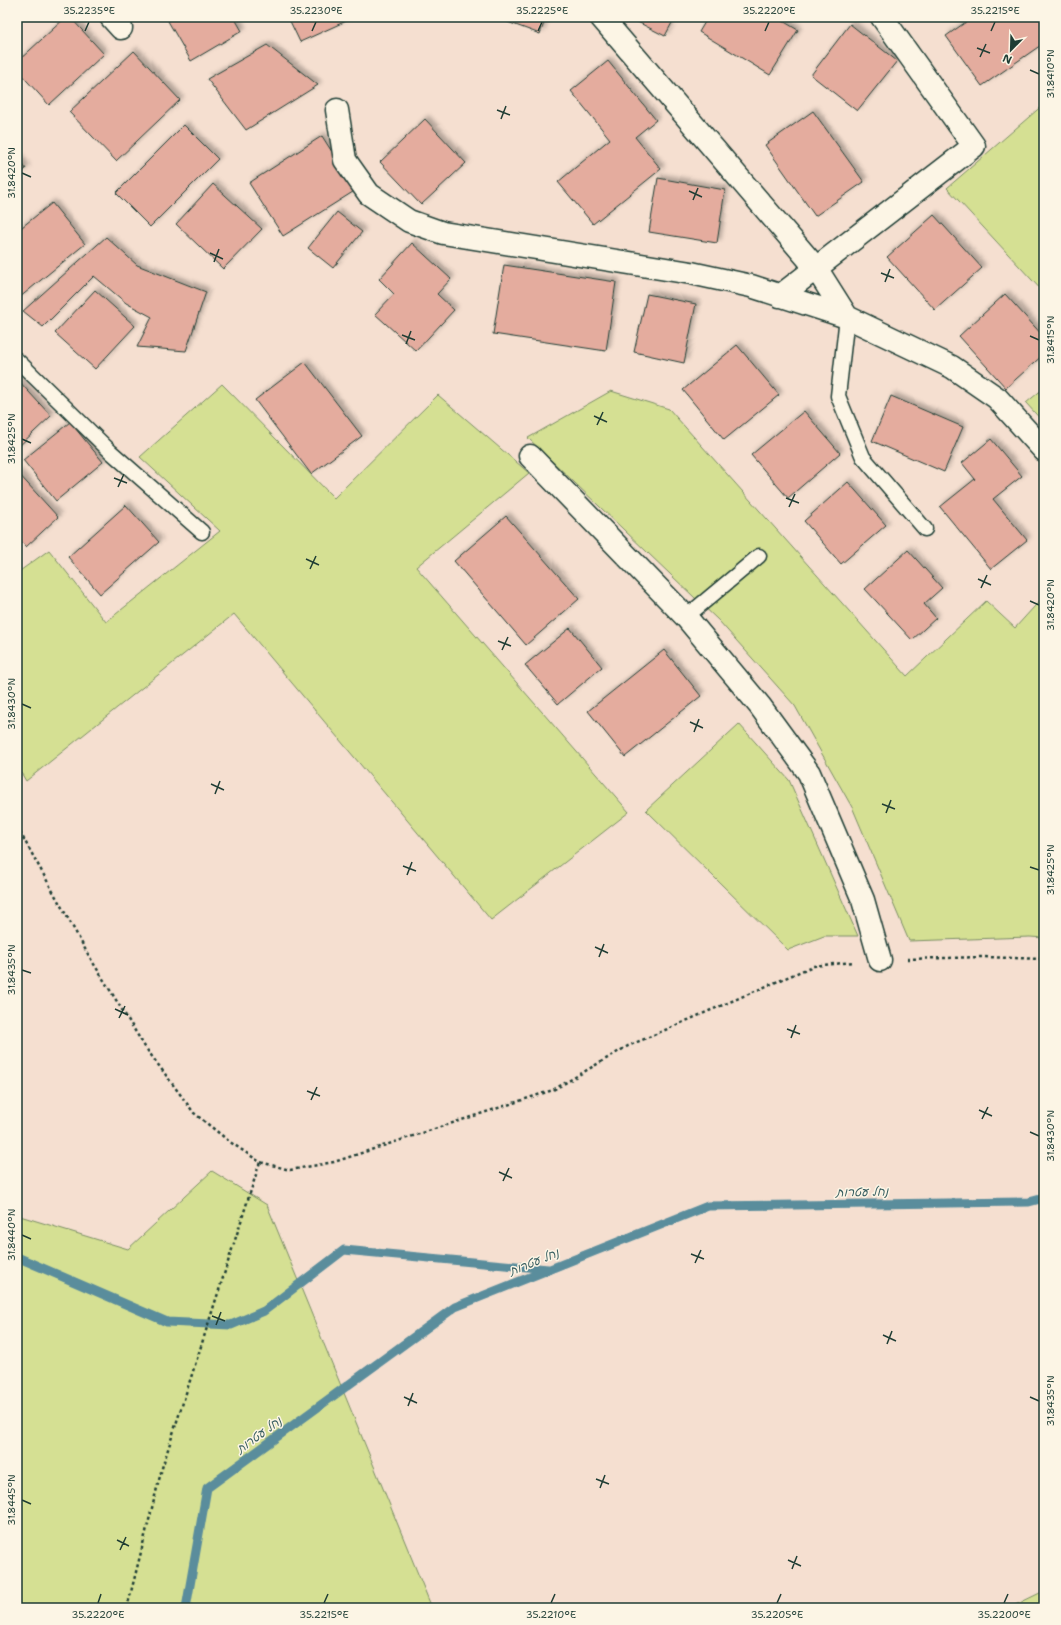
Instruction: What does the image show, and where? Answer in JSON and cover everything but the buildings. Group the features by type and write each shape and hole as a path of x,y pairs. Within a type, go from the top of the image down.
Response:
{"street":[{"path":"601,17 816,268 847,317"},
{"path":"780,296 974,146 882,17"},
{"path":"337,110 345,160 369,194 409,221 443,233 691,273 751,286 847,317 952,367 997,398 1044,450"},
{"path":"530,456 686,616 760,706 809,773 863,900 880,960"}],"lane":[{"path":"847,317 838,396 863,457 925,529"},
{"path":"17,360 111,452 202,532"},
{"path":"686,616 759,556"}],"path":[{"path":"17,827 89,956 145,1047 194,1113 230,1142 260,1162 290,1170 334,1162 553,1090 628,1046 813,966 880,960 983,957 1044,959"},
{"path":"127,1608 162,1468 260,1162"}],"green space":[{"path":"1044,104 1044,293 947,188"},
{"path":"222,384 334,498 438,395 529,473 416,567 629,812 491,920 234,614 26,781 17,766 17,573 49,550 106,622 220,531 140,457"},
{"path":"1044,388 1044,423 1026,403"},
{"path":"611,391 669,409 907,676 986,601 1015,628 1044,596 1044,938 1030,937 909,941 853,809 795,706 719,621 528,438"},
{"path":"739,724 789,780 858,936 824,936 788,950 646,810"},
{"path":"212,1171 267,1205 432,1608 17,1608 17,1211 20,1216 128,1249"},
{"path":"1044,1591 1044,1608 1009,1608"}],"waterway":[{"name":"נחל עטרות","path":"186,1608 207,1488 455,1307 708,1206 1029,1202 1044,1198"},
{"path":"17,1257 167,1322 231,1325 264,1311 344,1250 548,1269"}]}
